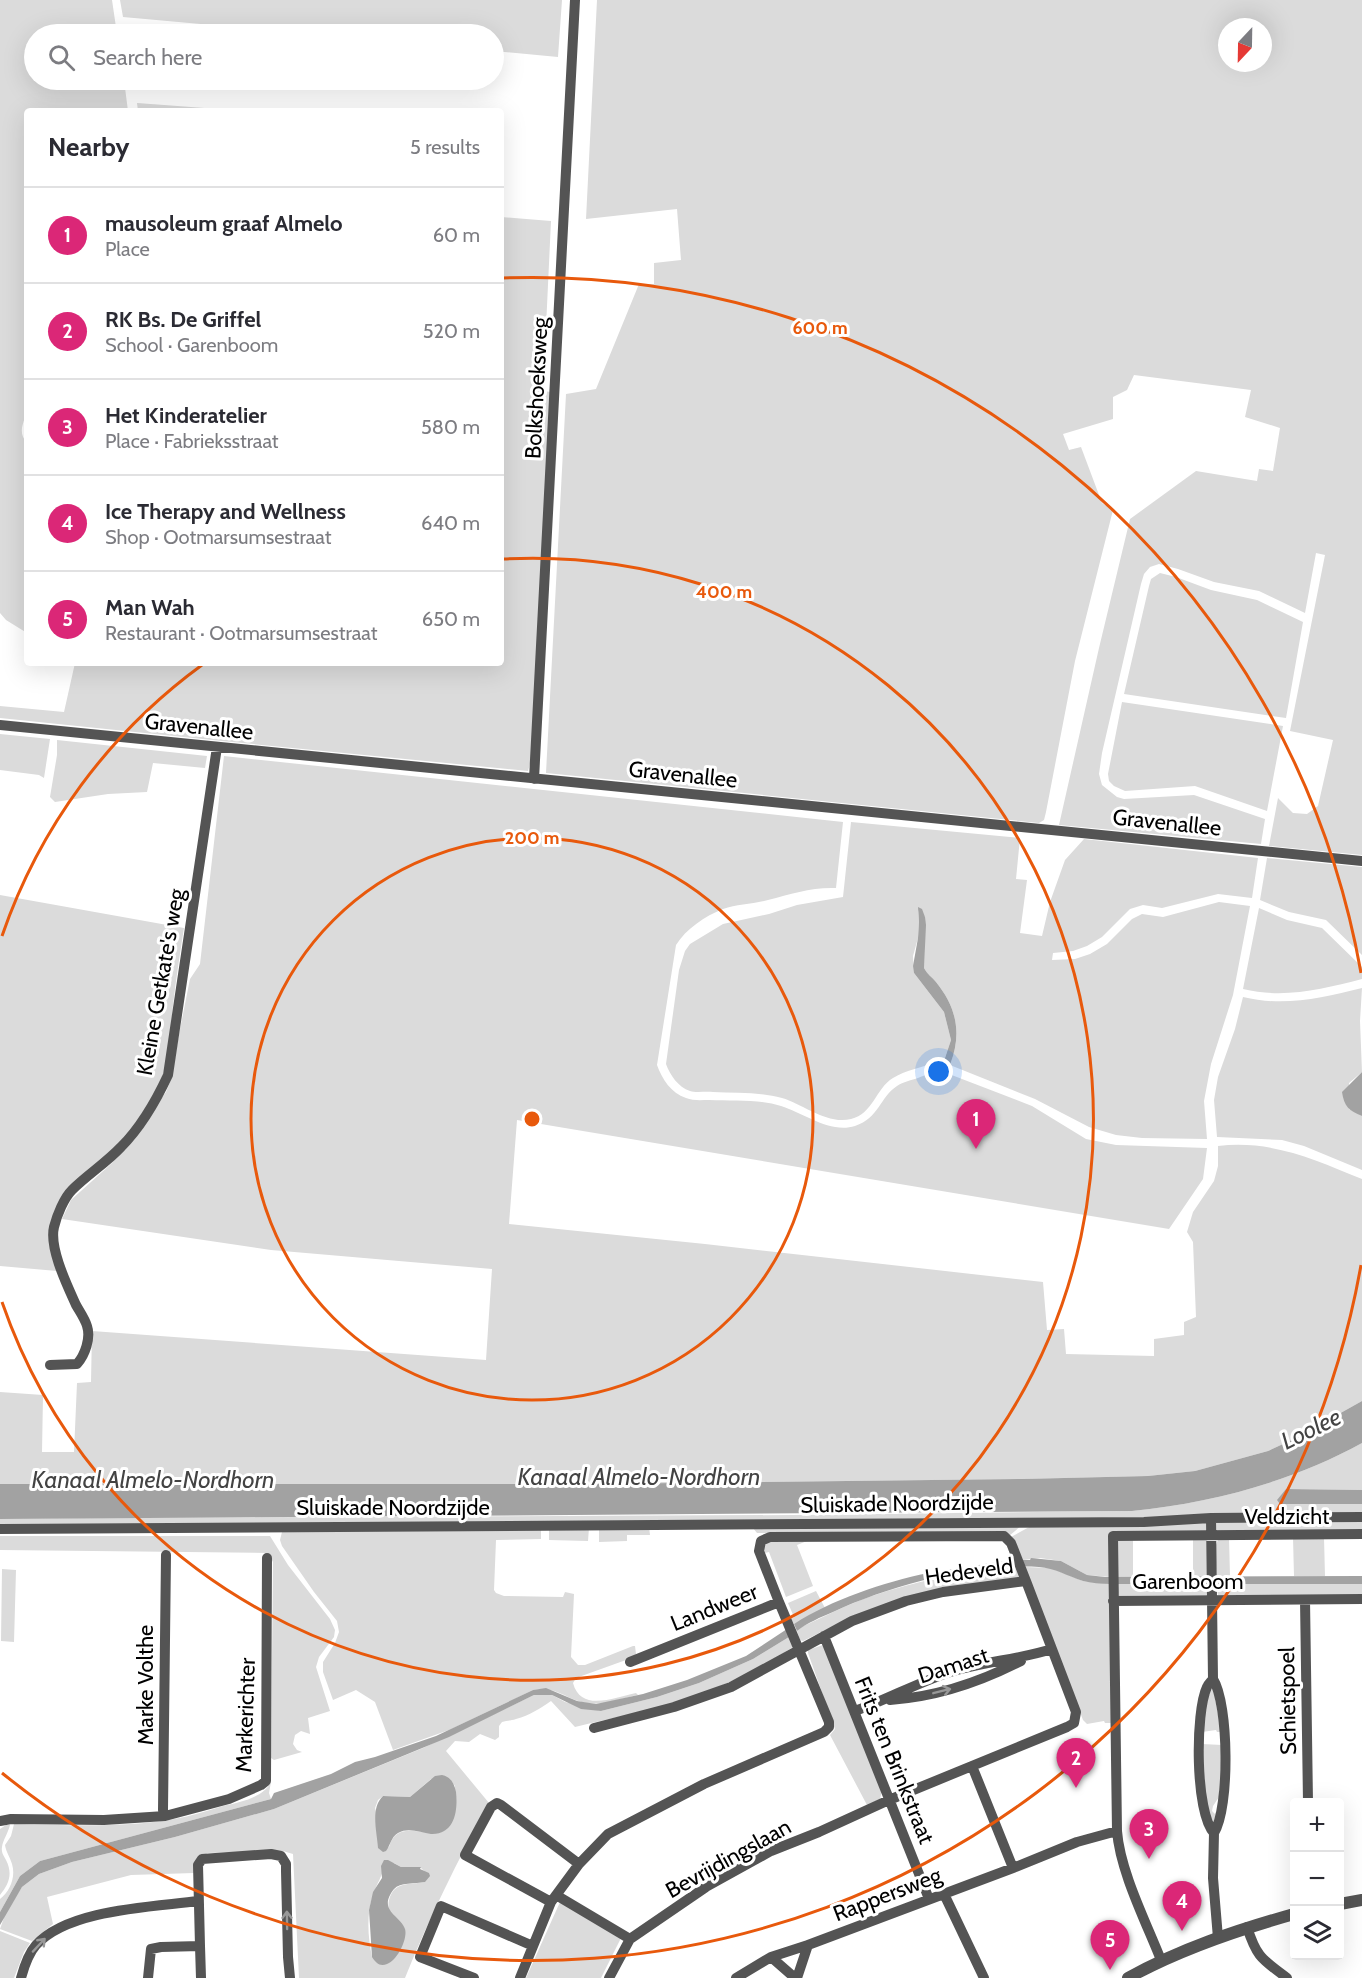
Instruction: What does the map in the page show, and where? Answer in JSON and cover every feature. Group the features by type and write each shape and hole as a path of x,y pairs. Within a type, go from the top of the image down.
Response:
{"street":[{"name":"Bolkshoeksweg","path":"534,779 575,0"},
{"name":"Gravenallee","path":"0,725 1362,861"},
{"name":"Kleine Getkate's weg","path":"50,1365 77,1364 85,1353 88,1339 87,1327 54,1246 53,1229 59,1213 72,1190 123,1146 142,1122 168,1075 217,747"},
{"name":"Sluiskade Noordzijde","path":"0,1529 1168,1522 1211,1518 1362,1517"},
{"name":"Veldzicht","path":"1211,1518 1213,1679"},
{"path":"1113,1522 1113,1596"},
{"name":"Veldzicht","path":"1113,1536 1362,1534"},
{"name":"Landweer","path":"630,1662 779,1602 759,1551 761,1541 770,1537 1001,1535 1008,1539 1024,1576"},
{"name":"Marke Volthe","path":"165,1556 163,1810 165,1816"},
{"name":"Markerichter","path":"1,1820 104,1820 165,1816 229,1799 261,1785 266,1780 267,1558"},
{"name":"Hedeveld","path":"594,1728 674,1707 731,1687 852,1622 906,1601 1024,1576 1076,1712 1074,1723 889,1800"},
{"name":"Garenboom","path":"1161,1960 1128,1877 1117,1835 1113,1596 1362,1599"},
{"name":"Schietspoel","path":"1305,1600 1308,1798"},
{"name":"Frits ten Brinkstraat","path":"579,1864 608,1834 704,1784 824,1732 829,1727 800,1649 779,1602"},
{"name":"Frits ten Brinkstraat","path":"824,1636 929,1899"},
{"name":"Damast","path":"855,1711 957,1670 1030,1656 1052,1649"},
{"name":"Damast","path":"884,1701 912,1699 961,1686 992,1676 1030,1656"},
{"path":"1214,1833 1208,1827 1204,1811 1199,1761 1202,1714 1207,1687 1213,1679 1217,1686 1222,1710 1225,1742 1222,1802 1219,1826 1214,1833 1213,1878 1218,1938"},
{"path":"972,1766 1013,1868"},
{"name":"Bevrijdingslaan","path":"609,1978 630,1939 706,1887 771,1851 889,1800"},
{"path":"520,1978 554,1899 579,1864 501,1805 494,1804 465,1855 554,1899 630,1939"},
{"name":"Rappersweg","path":"736,1978 771,1957 1013,1868 1077,1842 1117,1835"},
{"path":"201,1978 198,1864 207,1857 271,1854 281,1856 286,1864 290,1978"},
{"path":"944,1893 984,1978"},
{"path":"1344,1903 1362,1900"},
{"path":"21,1978 36,1945 51,1933 70,1923 116,1911 198,1901"},
{"path":"474,1978 420,1957 441,1906 533,1946"},
{"path":"1132,1977 1161,1960 1247,1927 1290,1915"},
{"path":"1247,1927 1259,1956 1287,1978"},
{"path":"771,1957 796,1978 807,1945"},
{"path":"148,1978 151,1949 200,1946"}],"shaded area":[{"path":"0,0 112,0 116,24 24,24 24,90 125,90 128,108 24,108 24,420 22,435 24,439 24,631 6,620 0,613"},
{"path":"120,0 562,0 558,57 504,52 504,24 201,24 123,17"},
{"path":"597,0 1362,0 1362,855 1269,846 1278,798 1293,813 1307,814 1318,806 1333,740 1290,731 1325,555 1316,553 1305,613 1259,591 1214,582 1159,564 1150,567 1144,574 1141,584 1102,753 1099,774 1102,785 1117,797 1124,799 1194,795 1265,819 1261,844 1059,825 1130,519 1196,471 1257,481 1259,469 1273,471 1280,428 1245,417 1251,390 1134,375 1127,390 1113,397 1113,419 1063,434 1069,450 1081,447 1102,503 1113,510 1075,661 1044,820 1039,823 546,773 566,394 596,389 639,284 654,284 654,263 681,260 677,209 586,219"},
{"path":"137,103 204,108 138,108"},
{"path":"504,217 551,221 543,391 551,392 531,760 528,771 0,718 0,706 64,712 74,666 504,666"},
{"path":"1160,573 1211,590 1257,600 1303,622 1286,718 1124,694 1151,579"},
{"path":"1122,702 1283,726 1267,811 1195,786 1125,791 1114,786 1109,781 1108,774"},
{"path":"0,734 50,739 44,778 39,775 0,770"},
{"path":"57,740 207,756 205,768 153,763 147,792 108,794 55,802 50,797 57,755"},
{"path":"224,756 843,822 836,888 793,893 723,909 696,924 676,945 657,1065 664,1080 672,1089 692,1100 773,1104 790,1109 817,1122 846,1128 869,1118 891,1091 899,1085 930,1074 941,1073 1032,1106 1086,1139 1116,1145 1207,1148 1203,1179 1169,1229 517,1120 509,1224 1043,1282 1047,1330 1064,1329 1066,1354 1154,1356 1154,1339 1184,1335 1184,1322 1196,1317 1193,1242 1187,1232 1193,1212 1214,1181 1218,1166 1218,1146 1238,1145 1274,1149 1309,1158 1362,1179 1362,1401 1268,1451 1195,1471 1148,1476 587,1484 0,1484 0,1392 43,1395 42,1452 74,1452 77,1383 91,1382 92,1331 486,1360 492,1269 271,1250 62,1219 71,1200 112,1163 166,1092 172,1077 190,979 200,964"},
{"path":"851,822 1020,838 1016,879 1027,880 1020,933 1042,936 1050,902 1065,860 1084,839 1258,858 1252,898 1218,894 1162,908 1143,905 1130,909 1102,937 1087,946 1073,951 1053,953 1052,960 1075,959 1090,954 1107,944 1132,919 1142,914 1163,917 1219,902 1250,906 1233,995 1211,1064 1204,1101 1207,1139 1142,1138 1116,1135 1089,1127 1035,1099 950,1065 956,1043 953,1012 943,992 924,968 925,917 918,910 918,938 913,956 914,973 944,1012 951,1040 943,1064 937,1062 893,1078 887,1082 864,1112 851,1119 842,1120 824,1117 790,1101 773,1096 692,1092 678,1084 666,1064 679,970 685,951 690,944 723,924 797,905 843,897"},
{"path":"1267,858 1362,867 1362,955 1326,920 1289,912 1260,900"},
{"path":"0,895 184,928 169,1049 161,1081 146,1107 123,1137 58,1206 57,1271 0,1266"},
{"path":"918,907 922,909 926,925 924,968 943,992 953,1012 956,1043 950,1065 943,1064 951,1040 944,1012 914,973 919,922"},
{"path":"1259,908 1287,920 1322,928 1362,967 1362,979 1288,993 1243,989"},
{"path":"1362,988 1360,1021 1362,1072 1349,1083 1349,1109 1362,1116 1362,1170 1304,1146 1282,1140 1217,1137 1214,1100 1218,1077 1235,1029 1243,997 1273,1001 1303,1000"},
{"path":"1362,1072 1362,1116 1348,1107 1342,1092"},
{"path":"1362,1401 1362,1443 1335,1457 1250,1489 1192,1502 1132,1511 0,1519 0,1484 587,1484 1148,1476 1195,1471 1268,1451"},
{"path":"1362,1443 1362,1490 1286,1489 1280,1504 1362,1504 1362,1512 1177,1517 0,1525 0,1519 79,1518 1132,1511 1192,1502 1250,1489 1307,1469"},
{"path":"1286,1489 1362,1490 1362,1504 1280,1504 1277,1500"},
{"path":"1216,1520 1362,1520 1362,1532 1112,1535 1110,1577 1087,1575 1061,1561 1040,1558 1023,1560 1011,1537 1031,1526"},
{"path":"1022,1525 1009,1536 757,1533 753,1528"},
{"path":"599,1527 649,1527 650,1535 627,1535 627,1541 599,1542"},
{"path":"541,1528 541,1539 496,1540 494,1590 504,1596 563,1597 565,1592 574,1594 571,1657 578,1665 585,1665 633,1646 635,1646 636,1654 626,1660 576,1678 573,1683 577,1692 583,1698 600,1701 636,1693 638,1695 593,1704 549,1690 533,1690 449,1730 393,1750 375,1702 356,1690 333,1700 323,1672 323,1662 339,1632 337,1621 282,1546 280,1540 282,1532"},
{"path":"549,1528 589,1528 588,1541 549,1540"},
{"path":"0,1536 270,1536 288,1565 330,1619 335,1630 334,1637 319,1657 316,1667 330,1711 308,1718 310,1734 301,1731 295,1735 293,1744 297,1750 302,1752 274,1760 271,1758 273,1562 268,1553 0,1550"},
{"path":"1193,1537 1206,1539 1208,1542 1207,1577 1193,1577"},
{"path":"1118,1538 1133,1538 1133,1577 1118,1577"},
{"path":"1229,1538 1230,1576 1217,1577 1215,1547 1218,1540"},
{"path":"1293,1538 1324,1538 1325,1576 1294,1576"},
{"path":"807,1541 797,1545 813,1586 786,1597 769,1552 765,1553 765,1544"},
{"path":"1031,1558 1061,1561 1087,1575 1105,1577 1362,1576 1362,1584 1103,1584 1083,1581 1045,1568 1014,1567 961,1572 934,1578 856,1602 814,1620 797,1631 794,1624 824,1607 894,1581 928,1573 998,1562 1030,1560"},
{"path":"1018,1567 1021,1577 854,1616 803,1641 800,1640 797,1631 843,1607 887,1591 943,1577"},
{"path":"1025,1567 1051,1568 1083,1581 1110,1584 1111,1723 1104,1721 1087,1724 1083,1720"},
{"path":"2,1569 16,1570 14,1642 1,1641"},
{"path":"1116,1584 1210,1584 1209,1594 1206,1595 1119,1596"},
{"path":"1216,1584 1362,1584 1362,1595 1218,1595"},
{"path":"816,1591 825,1608 794,1624 791,1619 794,1617 788,1603"},
{"path":"787,1629 789,1637 753,1659 699,1683 657,1697 601,1711 581,1709 552,1695 534,1695 449,1737 274,1809 175,1837 72,1862 39,1874 22,1887 0,1925 0,1912 20,1876 40,1861 271,1799 274,1793 331,1774 355,1762 436,1736 533,1690 546,1688 577,1701 596,1704 643,1694 687,1680 746,1656"},
{"path":"789,1637 793,1647 772,1660 729,1682 674,1703 575,1727 551,1701 526,1716 502,1722 499,1726 499,1737 495,1740 480,1734 469,1742 455,1741 446,1751 489,1803 444,1889 405,1978 299,1978 293,1854 283,1851 207,1853 194,1873 131,1875 47,1897 53,1924 32,1941 0,1929 6,1912 22,1887 39,1874 72,1862 175,1837 274,1809 423,1748 534,1695 552,1695 565,1702 601,1711 657,1697 699,1683 753,1659","holes":["449,1778 455,1786 447,1829 431,1833 414,1831 399,1833 386,1848 375,1808 378,1800 383,1796 410,1797 431,1779","394,1863 401,1867 420,1867 425,1872 425,1882 403,1885 391,1894 389,1910 403,1926 405,1933 399,1952 372,1957 369,1942 369,1910 385,1864"]},
{"path":"823,1645 882,1791 880,1799 867,1805 830,1735 835,1729 808,1653 808,1650"},
{"path":"1213,1687 1221,1732 1216,1730 1202,1732 1207,1699"},
{"path":"1202,1744 1222,1745 1219,1797 1212,1811 1215,1814 1216,1812 1214,1824 1206,1806"},
{"path":"442,1775 452,1781 456,1792 455,1813 450,1826 439,1833 431,1834 411,1830 402,1831 394,1837 386,1851 383,1852 378,1848 375,1814 383,1796 410,1797 435,1776"},
{"path":"271,1782 269,1793 271,1799 40,1861 20,1876 0,1912 0,1899 7,1892 13,1879 12,1864 5,1845 11,1836 14,1824 115,1825 174,1819 257,1796"},
{"path":"10,1825 2,1851 10,1874 8,1883 0,1895 0,1829"},
{"path":"384,1860 401,1867 421,1867 420,1869 429,1873 430,1876 425,1882 397,1887 389,1896 389,1908 402,1924 405,1933 398,1954 391,1962 380,1965 372,1957 369,1910 373,1892 382,1878 381,1866"},
{"path":"560,1902 621,1938 601,1978 526,1978"},
{"path":"0,1931 30,1943 14,1978 0,1978"}],"place":[{"name":"mausoleum graaf Almelo","path":"976,1149"},
{"name":"RK Bs. De Griffel","path":"1076,1788"},
{"name":"Het Kinderatelier","path":"1149,1859"},
{"name":"Ice Therapy and Wellness","path":"1182,1931"},
{"name":"Man Wah","path":"1110,1970"}],"water label":[{"name":"Loolee","path":"1311,1429"},
{"name":"Kanaal Almelo-Nordhorn","path":"639,1477"},
{"name":"Kanaal Almelo-Nordhorn","path":"153,1480"}]}
